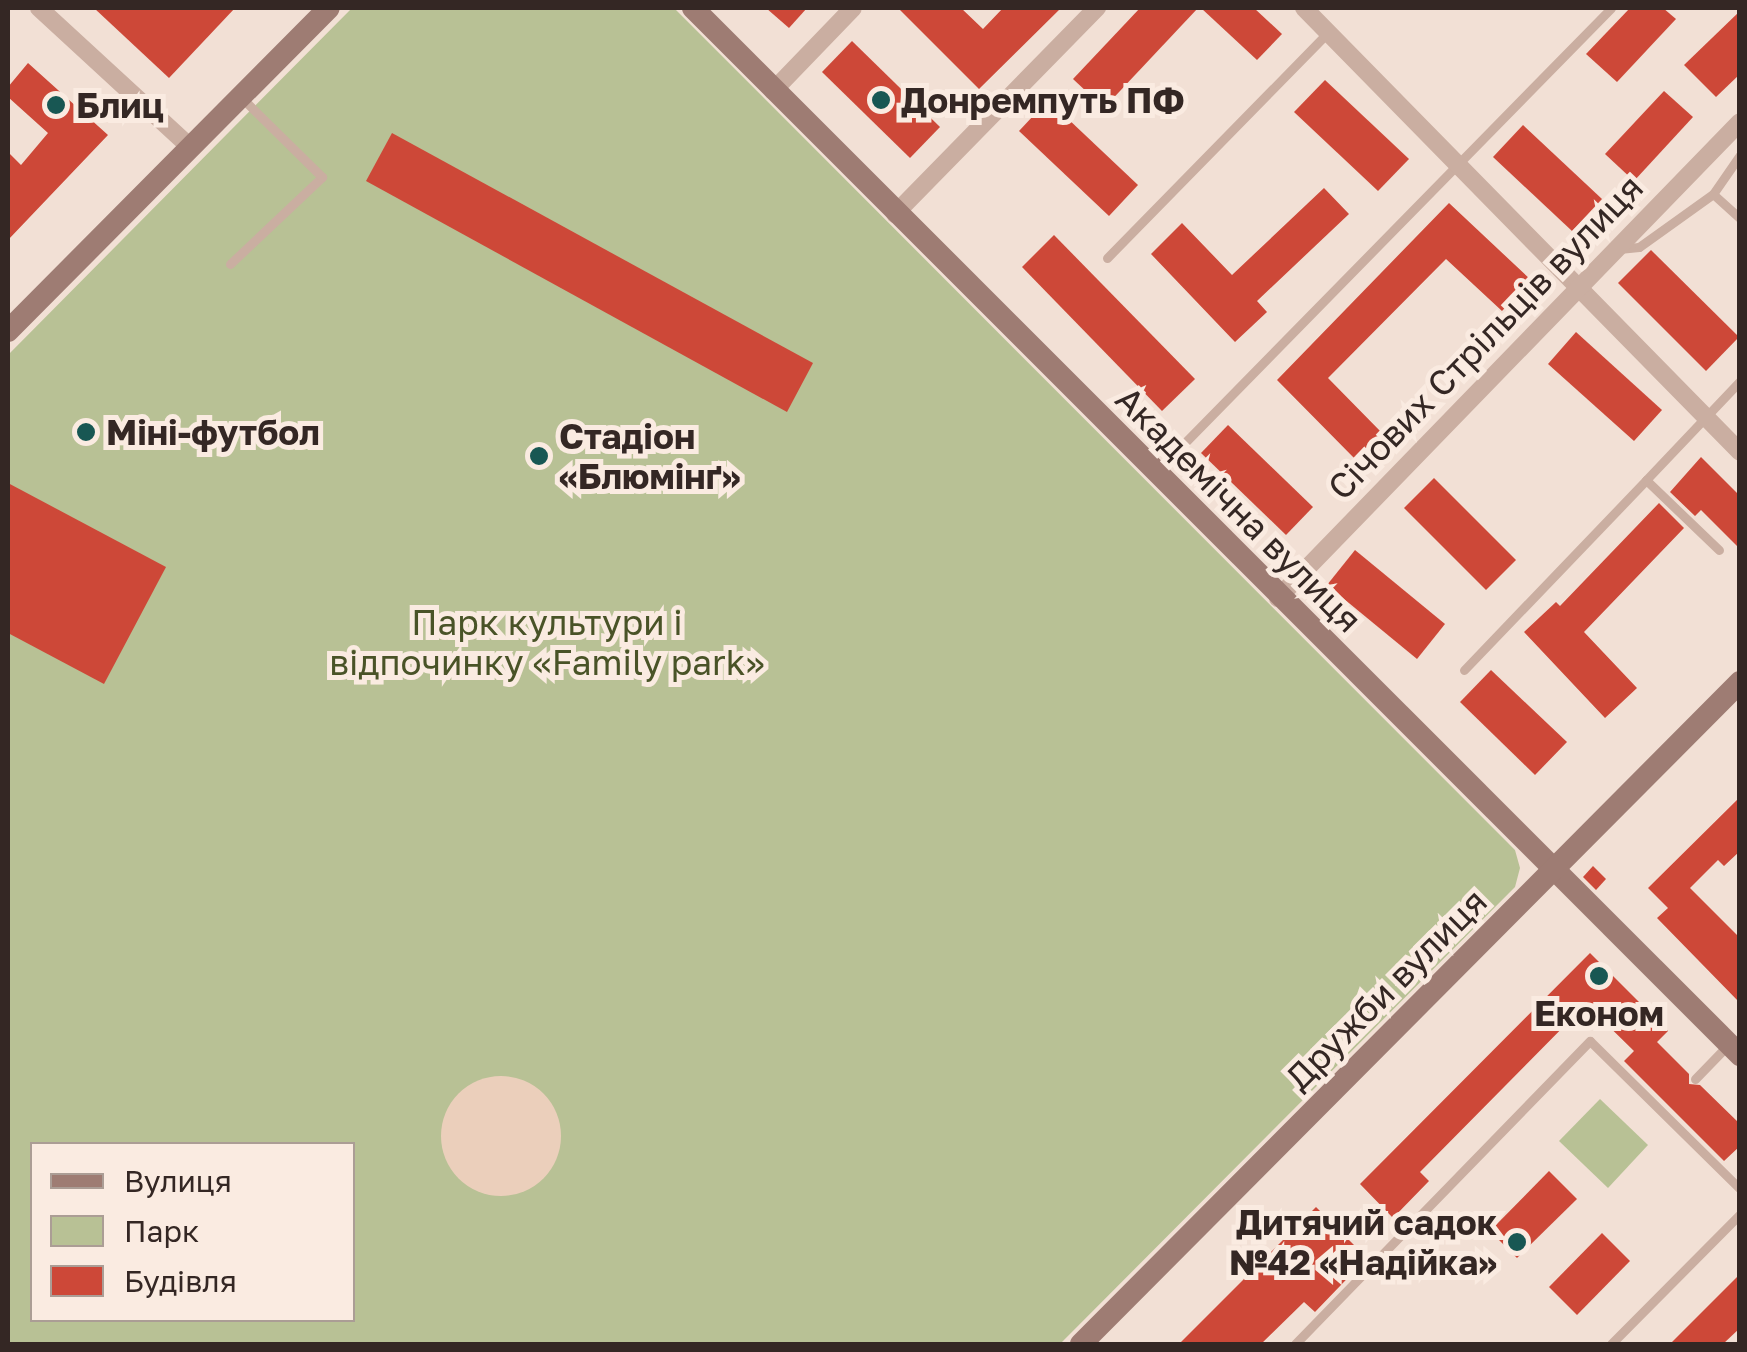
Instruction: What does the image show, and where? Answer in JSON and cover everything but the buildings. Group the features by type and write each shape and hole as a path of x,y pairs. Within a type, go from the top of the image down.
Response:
{"street":[{"path":"38,8 190,148"},
{"path":"8,331 329,8"},
{"name":"Академічна вулиця","path":"693,8 1551,872 1734,1050"},
{"path":"773,91 853,8"},
{"path":"896,214 1097,8"},
{"path":"1304,8 1740,452"},
{"name":"Січових Стрільців вулиця","path":"1278,598 1740,122"},
{"name":"Дружби вулиця","path":"1082,1344 1551,872 1736,694"}],"lane":[{"path":"1154,474 1611,8"},
{"path":"1107,258 1328,32"},
{"path":"230,264 322,177 241,96"},
{"path":"1614,250 1639,247 1713,194 1740,155"},
{"path":"1713,194 1740,218"},
{"path":"1464,670 1740,381"},
{"path":"1646,480 1719,550"},
{"path":"1295,1344 1590,1041 1740,1189"},
{"path":"1694,1079 1734,1050"},
{"path":"1611,1344 1740,1214"}],"green space":[{"name":"Парк культури і відпочинку «Family park»","path":"352,8 674,8 1515,850 1520,868 1515,887 1060,1344 8,1344 8,355"},
{"path":"1600,1099 1648,1145 1608,1188 1559,1141"}],"shaded area":[{"path":"501,1076 524,1081 543,1094 556,1113 561,1136 556,1159 543,1178 524,1191 501,1196 478,1191 459,1178 446,1159 441,1136 446,1113 459,1094 478,1081"}],"place":[{"name":"Донремпуть ПФ","path":"881,100"},
{"name":"Блиц","path":"56,105"},
{"name":"Міні-футбол","path":"86,432"},
{"name":"Стадіон «Блюмінґ»","path":"539,456"},
{"name":"Економ","path":"1599,976"},
{"name":"Дитячий садок №42 «Надійка»","path":"1517,1242"}]}
